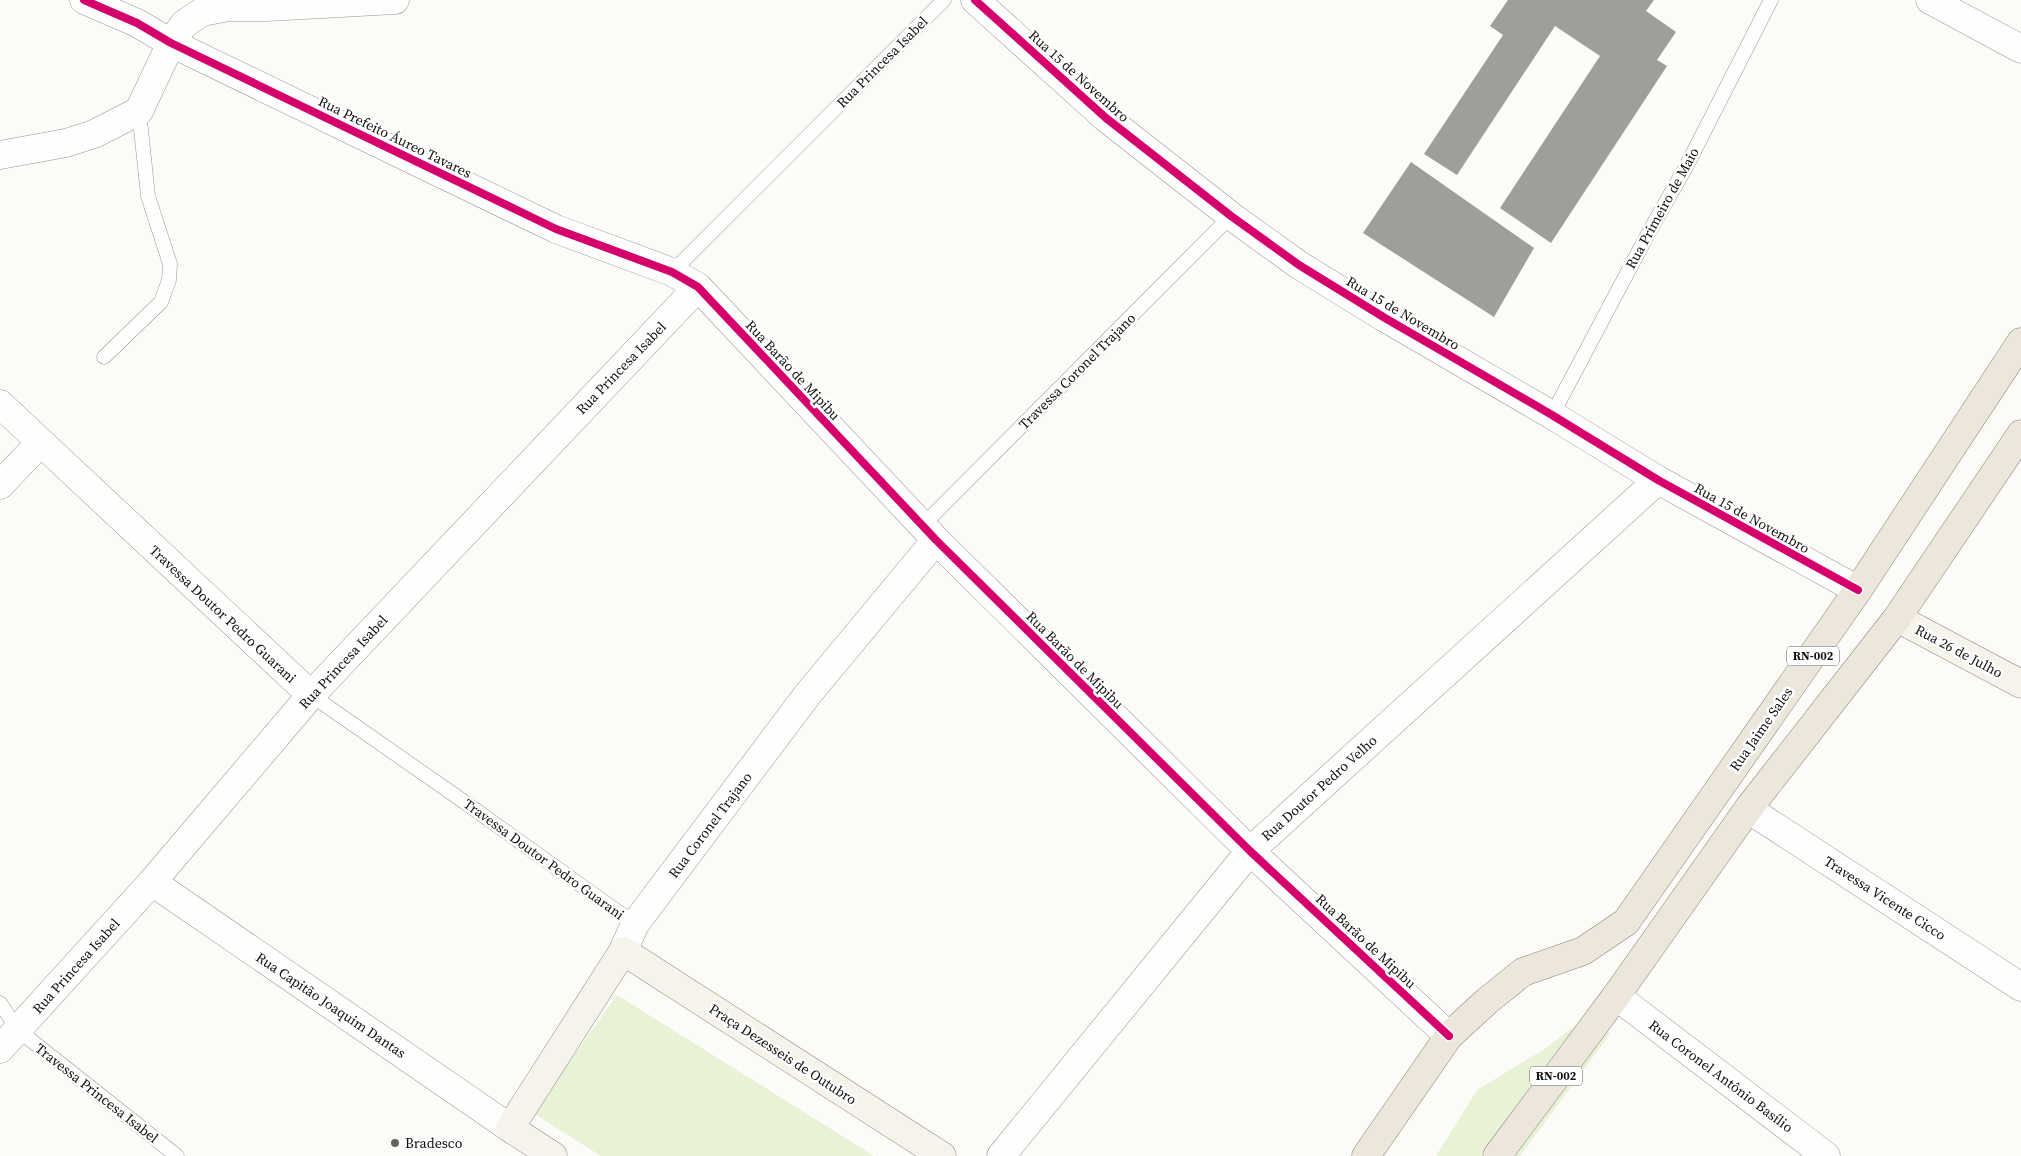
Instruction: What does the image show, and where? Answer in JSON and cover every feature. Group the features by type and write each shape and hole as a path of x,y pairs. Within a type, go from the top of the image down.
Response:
{"main road":[{"name":"Rua Jaime Sales","path":"1449,1036 1487,1001 1523,972 1583,951 1626,922 1858,590 2021,342"},
{"name":"RN-002","path":"1497,1156 1616,996 1748,809 1897,618 2021,434"},
{"name":"RN-002","path":"1366,1156 1449,1036"}],"street":[{"name":"Rua Prefeito Áureo Tavares","path":"84,0 138,12 171,42 556,229 672,272 698,286"},
{"path":"0,155 75,140 116,124 139,111 171,42 184,24 202,12 229,7 267,7 395,0"},
{"name":"Rua 15 de Novembro","path":"975,0 1106,118 1231,216 1322,280 1552,415 1658,480 1858,590"},
{"path":"1930,0 2021,49"},
{"name":"Rua Barão de Mipibu","path":"698,286 929,533 1250,851 1449,1036"},
{"name":"Rua Princesa Isabel","path":"9,1039 152,882 310,695 698,286"},
{"name":"Travessa Doutor Pedro Guarani","path":"0,404 310,695"},
{"path":"0,485 40,443"},
{"name":"Rua Doutor Pedro Velho","path":"1001,1156 1250,851 1658,480"},
{"name":"Rua Coronel Trajano","path":"510,1128 623,951 635,924 929,533"},
{"name":"Rua 26 de Julho","path":"1897,618 2021,684"},
{"name":"Travessa Vicente Cicco","path":"1748,809 2021,987"},
{"name":"Rua Capitão Joaquim Dantas","path":"152,882 510,1128"},
{"name":"Praça Dezesseis de Outubro","path":"623,951 942,1156"},
{"name":"Rua Coronel Antônio Basílio","path":"1616,996 1826,1156"},
{"path":"510,1128 554,1156"}],"lane":[{"name":"Rua Princesa Isabel","path":"672,272 944,0"},
{"name":"Rua Primeiro de Maio","path":"1552,415 1649,232 1687,165 1771,0"},
{"path":"104,358 161,302 169,280 170,264 148,196 139,111"},
{"name":"Travessa Coronel Trajano","path":"929,533 1231,216"},
{"name":"Travessa Doutor Pedro Guarani","path":"310,695 635,924"},
{"name":"Travessa Princesa Isabel","path":"0,1003 9,1039 177,1156"}],"green space":[{"path":"617,995 874,1156 601,1156 533,1113"},
{"path":"1588,1016 1610,1034 1520,1156 1436,1156 1477,1090 1543,1050"}],"building":[{"path":"1508,0 1654,0 1646,11 1676,32 1657,60 1667,66 1551,243 1500,208 1600,56 1555,26 1457,175 1424,154 1503,35 1490,26"},
{"path":"1411,162 1534,248 1494,317 1363,233"}],"cycle path":[{"path":"84,0 137,23 171,43 556,229 672,272 698,287 936,540 1250,851 1449,1036"},
{"path":"975,0 1106,118 1231,216 1299,265 1658,480 1858,590"}],"place":[{"name":"Bradesco","path":"395,1143"}]}
